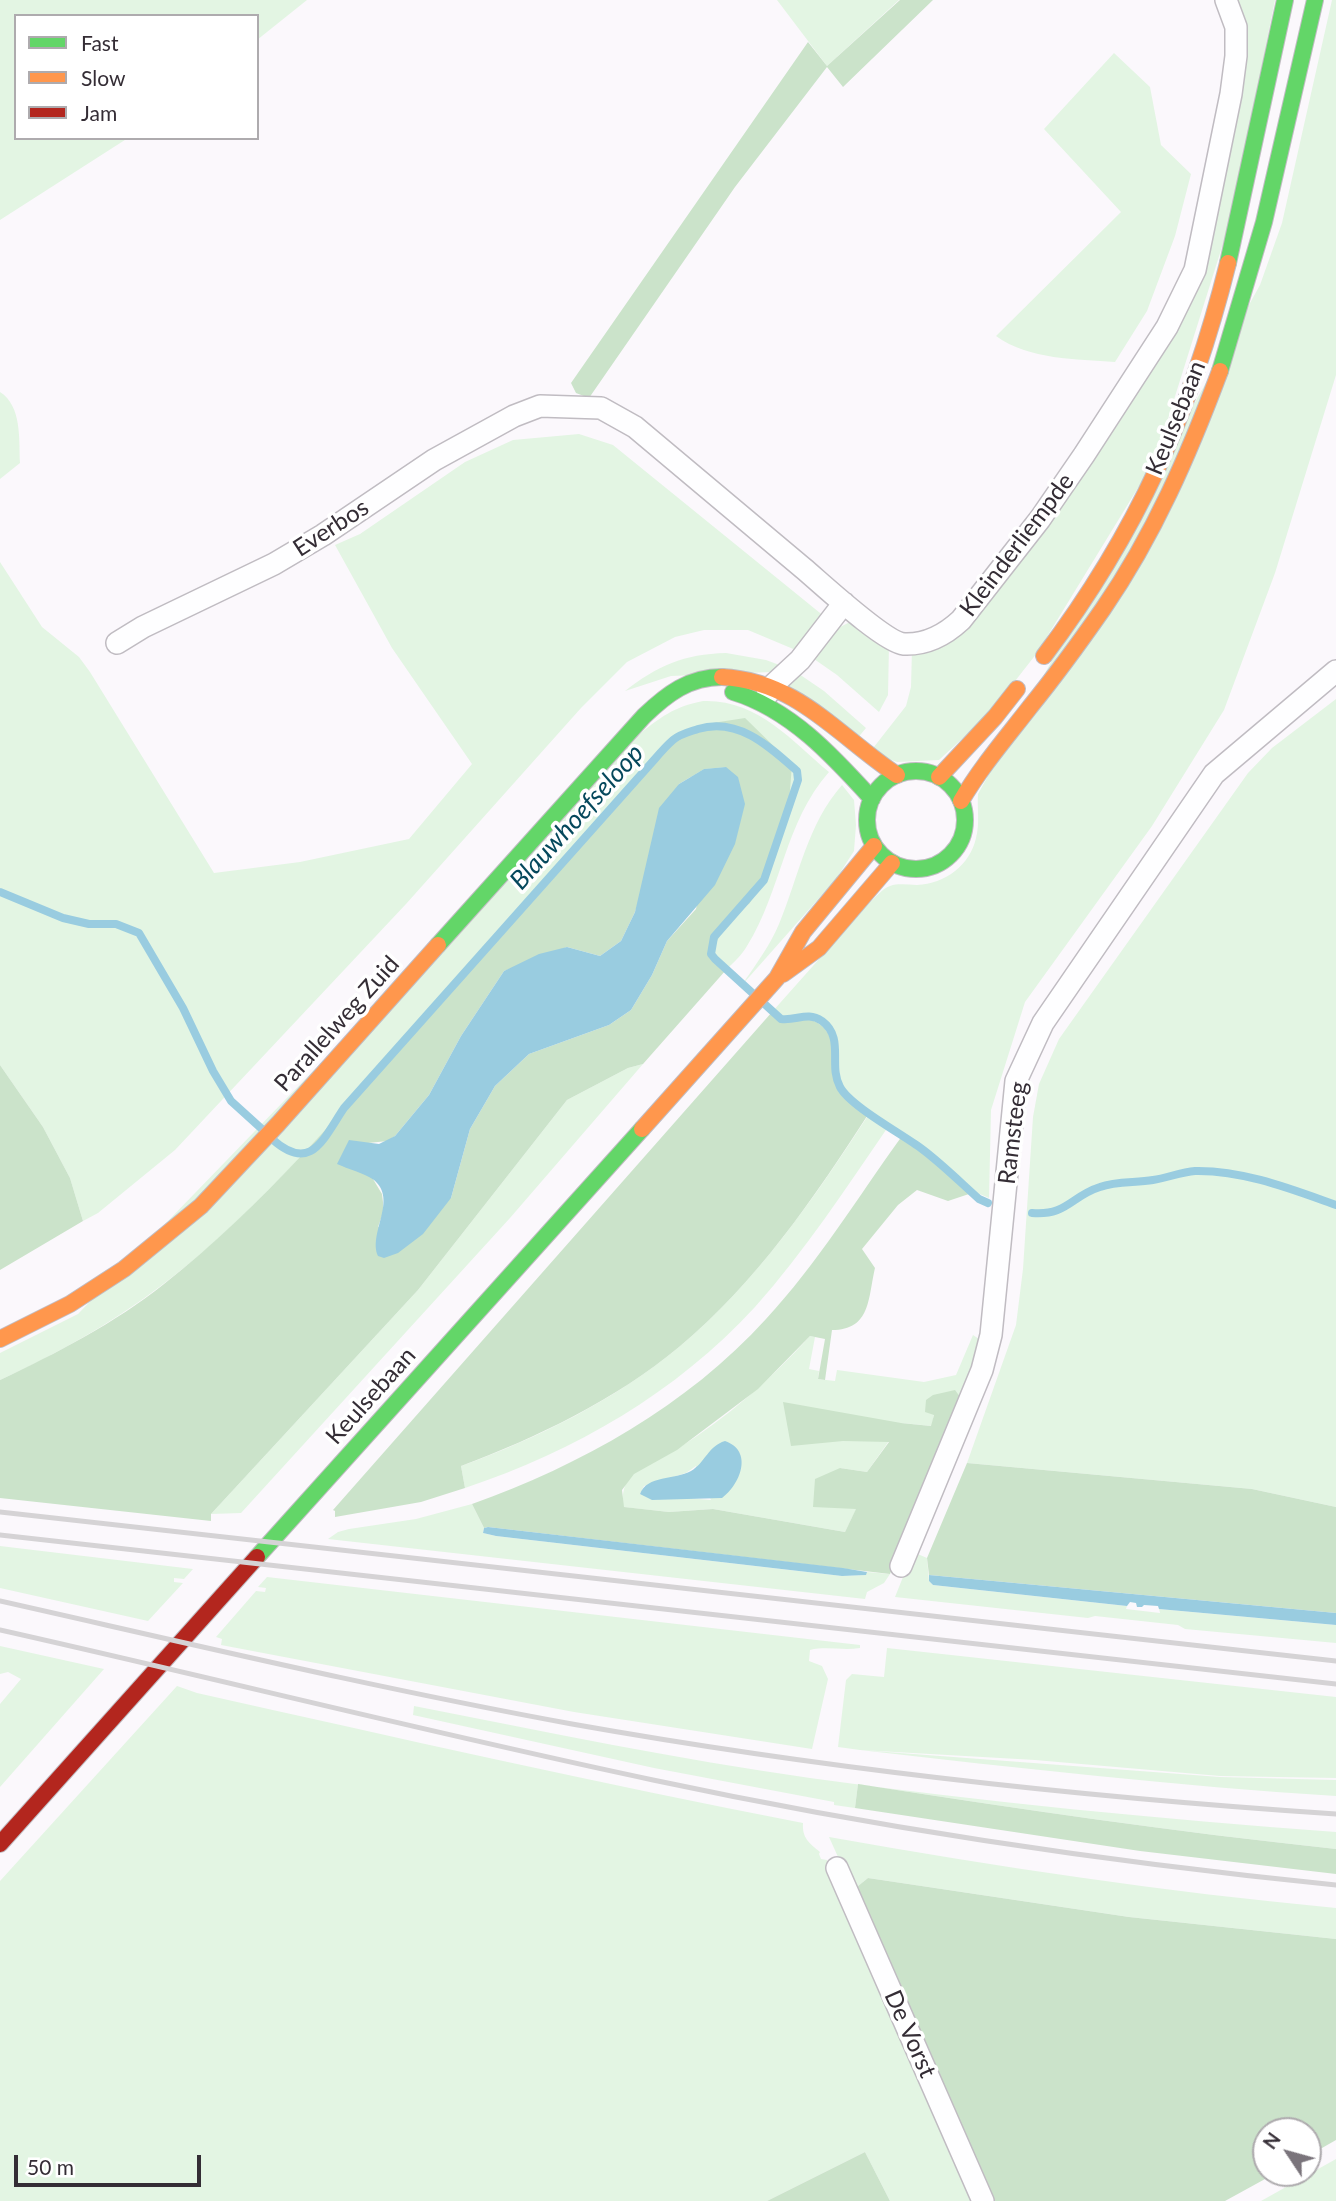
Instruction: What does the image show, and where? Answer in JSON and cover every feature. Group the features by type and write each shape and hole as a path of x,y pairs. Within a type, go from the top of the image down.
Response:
{"main road":[{"name":"Keulsebaan","path":"939,777 995,717 1089,592 1132,522 1162,462 1186,403 1216,310 1242,211 1284,0"},
{"name":"Keulsebaan","path":"961,801 974,776 1068,658 1126,575 1181,472 1202,422 1246,294 1315,0"},
{"name":"Parallelweg Zuid","path":"0,1339 70,1304 153,1247 201,1206 278,1124 630,729 653,706 670,694 717,691 768,693 802,700 863,752 897,775"},
{"name":"Parallelweg Zuid","path":"768,693 872,799"},
{"path":"925,772 939,777 952,787 961,801 965,824 961,840 952,854 939,864 923,869 907,869 892,863 874,846 868,831 867,815 872,799 882,785 897,775 925,772"},
{"name":"Keulsebaan","path":"0,1844 773,983 803,932 874,846"},
{"name":"Keulsebaan","path":"773,983 820,948 892,863"}],"street":[{"name":"Kleinderliempde","path":"540,406 601,408 635,427 844,603 886,635 903,644 947,634 1040,519 1140,372 1167,327 1195,270 1231,94 1236,56 1236,27 1226,0"},
{"name":"Everbos","path":"117,643 143,627 274,564 323,535 434,460 514,416 540,406"},
{"path":"768,693 800,660 844,603"},
{"name":"Ramsteeg","path":"901,1566 982,1370 991,1335 1016,1081 1043,1023 1214,774 1336,671"},
{"name":"De Vorst","path":"837,1868 983,2201"}],"green space":[{"path":"0,0 307,0 259,38 259,14 14,14 14,140 125,140 0,220"},
{"path":"777,0 899,0 827,66"},
{"path":"900,0 933,0 843,87 827,67 735,187 589,398 576,393 571,383 808,42 827,66"},
{"path":"1237,0 1275,0 1232,215 1155,460 1037,653 990,713 939,760 897,762 870,752 906,706 911,687 912,649 962,633 985,608 1118,424 1160,356 1217,212 1244,77 1247,36"},
{"path":"1332,0 1336,0 1336,375 1275,573 1224,710 1152,826 1025,1002 991,1110 989,1198 975,1192 888,1127 773,1286 724,1338 692,1366 622,1416 584,1437 546,1456 465,1488 461,1466 519,1443 602,1401 654,1366 707,1322 783,1238 869,1114 840,1091 832,1071 832,1060 803,1018 778,1016 772,1012 882,891 893,885 927,884 946,877 962,864 973,848 977,832 978,794 1260,285 1282,223"},
{"path":"1114,53 1150,87 1161,145 1191,174 1175,236 1147,311 1115,362 1069,359 1023,350 996,336 1121,212 1044,129"},
{"path":"0,392 7,398 16,414 20,463 0,479"},
{"path":"579,434 613,445 825,617 798,651 748,630 704,630 675,637 627,662 581,708 406,904 175,1150 98,1213 83,1221 70,1178 43,1127 0,1065 0,562 42,627 79,657 90,672 214,873 300,862 409,839 472,764 392,648 335,545 360,534 465,462 513,440"},
{"path":"854,623 889,645 888,695 879,712 837,675 814,659 838,628"},
{"path":"726,653 766,660 782,666 772,672 671,676 625,691 672,663 697,656"},
{"path":"799,674 824,691 866,728 856,740 785,685"},
{"path":"1336,699 1336,1507 1252,1489 967,1463 1016,1325 1023,1269 1033,1117 1039,1084 1059,1039 1248,773 1272,748"},
{"path":"703,701 722,702 757,714 787,735 829,772 802,813 759,925 745,949 726,970 715,956 716,942 725,927 749,904 672,736 347,1106 235,1223 187,1265 124,1312 63,1349 0,1380 0,1353 78,1314 637,736 653,723 683,706"},
{"path":"745,718 792,764 789,804 758,891 749,904 724,927 714,947 715,957 726,970 643,1064 628,1068 567,1100 418,1290 211,1514 211,1521 0,1498 0,1380 64,1348 126,1312 164,1284 235,1222 302,1156 672,736 706,724","holes":["726,767 696,909 667,941 652,975 631,1010 609,1025 529,1054 495,1086 470,1129 451,1198 378,1227 383,1213 383,1202 382,1194 373,1179 368,1143 388,1141 395,1136 429,1095 461,1036 504,971 567,947 600,956 621,941 635,912 679,784 704,769"]},
{"path":"842,785 854,800 854,851 836,879 742,985 775,932 812,834 830,800"},
{"path":"772,1012 784,1017 811,1020 823,1027 831,1042 835,1082 845,1096 869,1113 783,1238 759,1267 707,1322 679,1347 629,1384 547,1430 461,1466 465,1488 421,1502 335,1517 333,1510"},
{"path":"643,1064 510,1218 241,1513 211,1514 418,1290 567,1100 628,1068"},
{"path":"0,1065 43,1127 70,1178 83,1221 0,1270"},
{"path":"902,1136 975,1192 948,1201 917,1190 898,1205 862,1249 875,1268 869,1301 861,1318 854,1325 832,1330 825,1380 818,1379 825,1339 810,1336 758,1389 677,1450 634,1474 622,1490 624,1507 669,1512 713,1509 845,1532 856,1509 813,1507 815,1479 840,1468 867,1472 889,1442 843,1441 791,1446 783,1402 931,1426 934,1415 925,1412 926,1400 933,1395 955,1390 963,1401 890,1574 484,1528 472,1504 553,1471 630,1429 702,1379 735,1350 803,1276"},
{"path":"973,1335 985,1343 963,1401 934,1414 932,1426 901,1423 843,1441 889,1441 867,1472 840,1468 857,1508 845,1532 713,1509 669,1512 623,1507 624,1489 634,1473 677,1449 731,1411 810,1336 815,1337 809,1369 819,1371 818,1379 835,1381 837,1370 924,1382 956,1375","holes":["696,1466 711,1500 640,1494 644,1486 686,1473"]},
{"path":"967,1463 1252,1489 1336,1507 1336,1613 929,1575 927,1558"},
{"path":"472,1504 484,1528 483,1533 496,1536 842,1576 865,1575 867,1572 890,1574 884,1583 867,1592 865,1599 328,1539 349,1529 416,1519"},
{"path":"0,1546 193,1569 184,1579 174,1578 174,1582 183,1583 148,1621 0,1588"},
{"path":"913,1552 927,1558 929,1581 933,1585 1127,1606 1126,1609 1160,1613 1159,1609 1336,1625 1336,1643 895,1597"},
{"path":"267,1577 860,1645 860,1648 810,1650 809,1661 822,1666 828,1679 812,1749 574,1712 221,1645 222,1639 216,1637 256,1591 265,1592 266,1588 258,1587"},
{"path":"0,1646 104,1669 0,1787 0,1704 21,1679 8,1672 0,1674"},
{"path":"887,1648 1336,1697 1336,1778 1220,1776 1035,1760 838,1747 846,1680 852,1674 884,1677"},
{"path":"177,1686 197,1693 500,1760 803,1823 807,1840 820,1852 821,1859 827,1860 976,2201 890,2201 865,2152 767,2201 0,2201 0,1881"},
{"path":"414,1706 661,1754 858,1784 855,1808 654,1768 413,1715"},
{"path":"860,1750 1220,1777 1336,1780 1336,1796 1157,1782"},
{"path":"858,1784 1097,1820 1336,1849 1336,1874 1140,1851 855,1808"},
{"path":"875,1787 1072,1809 1336,1832 1336,1849 1097,1819"},
{"path":"829,1837 1082,1878 1336,1908 1336,1939 1129,1917 868,1878 853,1890"},
{"path":"868,1878 1129,1917 1336,1939 1336,2140 1322,2148 1322,2117 1252,2117 1252,2186 1225,2201 989,2201 853,1890"},
{"path":"865,2152 890,2201 767,2201"},
{"path":"1336,2159 1336,2201 1261,2201 1286,2187 1322,2187 1322,2167"}],"water":[{"path":"726,767 738,777 745,804 735,844 715,885 667,941 652,975 631,1010 609,1025 529,1054 495,1086 470,1129 451,1198 423,1234 398,1253 384,1258 378,1256 377,1237 383,1207 381,1188 374,1180 337,1164 349,1140 379,1144 395,1136 429,1095 461,1036 504,971 539,954 567,947 600,956 621,941 635,912 659,808 679,784 704,769"},
{"path":"725,1441 734,1446 742,1460 739,1477 722,1498 652,1500 640,1494 655,1481 691,1471 714,1447"},
{"path":"484,1528 867,1572 866,1575 842,1576 496,1536 483,1533"},
{"path":"929,1575 1336,1613 1336,1625 1159,1609 1158,1606 1137,1607 1136,1603 1130,1602 1127,1606 933,1585 929,1581"}],"waterway":[{"name":"Blauwhoefseloop","path":"272,1139 285,1149 297,1153 306,1153 315,1148 344,1108 665,747 688,732 713,726 726,727 752,736 775,752 797,771 798,780 764,880 714,937 711,954 781,1019 807,1016 822,1021 833,1035 835,1070 840,1087 846,1095 922,1149 979,1199 988,1203"},
{"name":"Blauwhoefseloop","path":"0,892 63,918 89,924 116,924 139,933 183,1008 213,1071 231,1101 263,1130"},
{"name":"Blauwhoefseloop","path":"1032,1213 1061,1208 1106,1185 1153,1180 1195,1171 1249,1177 1336,1205"}],"railway":[{"path":"0,1512 1336,1661"},
{"path":"0,1535 1336,1684"},
{"path":"0,1601 428,1696 667,1740 857,1768 1048,1790 1336,1814"},
{"path":"0,1630 490,1744 738,1797 993,1842 1164,1866 1336,1885"}],"traffic: fast":[{"path":"1228,263 1285,0"},
{"path":"1220,371 1264,222 1315,0"},
{"path":"438,945 644,716 679,688 699,680 722,677"},
{"path":"733,692 754,700 792,722 826,751 872,799"},
{"path":"916,771 935,775 950,786 961,801 965,820 961,839 950,854 935,865 916,869 897,865 882,854 871,839 867,820 871,801 882,786 897,775 916,771"},
{"path":"257,1557 642,1129"}],"traffic: slow":[{"path":"1044,656 1107,564 1157,469 1197,370 1228,263"},
{"path":"961,801 985,764 1077,646 1121,581 1169,493 1220,371"},
{"path":"722,677 749,681 795,699 897,775"},
{"path":"939,777 995,717 1017,689"},
{"path":"642,1129 777,978 803,932 874,846"},
{"path":"783,974 819,948 892,863"},
{"path":"0,1339 70,1304 124,1269 201,1206 438,945"}],"traffic: jam":[{"path":"0,1844 257,1557"}]}
